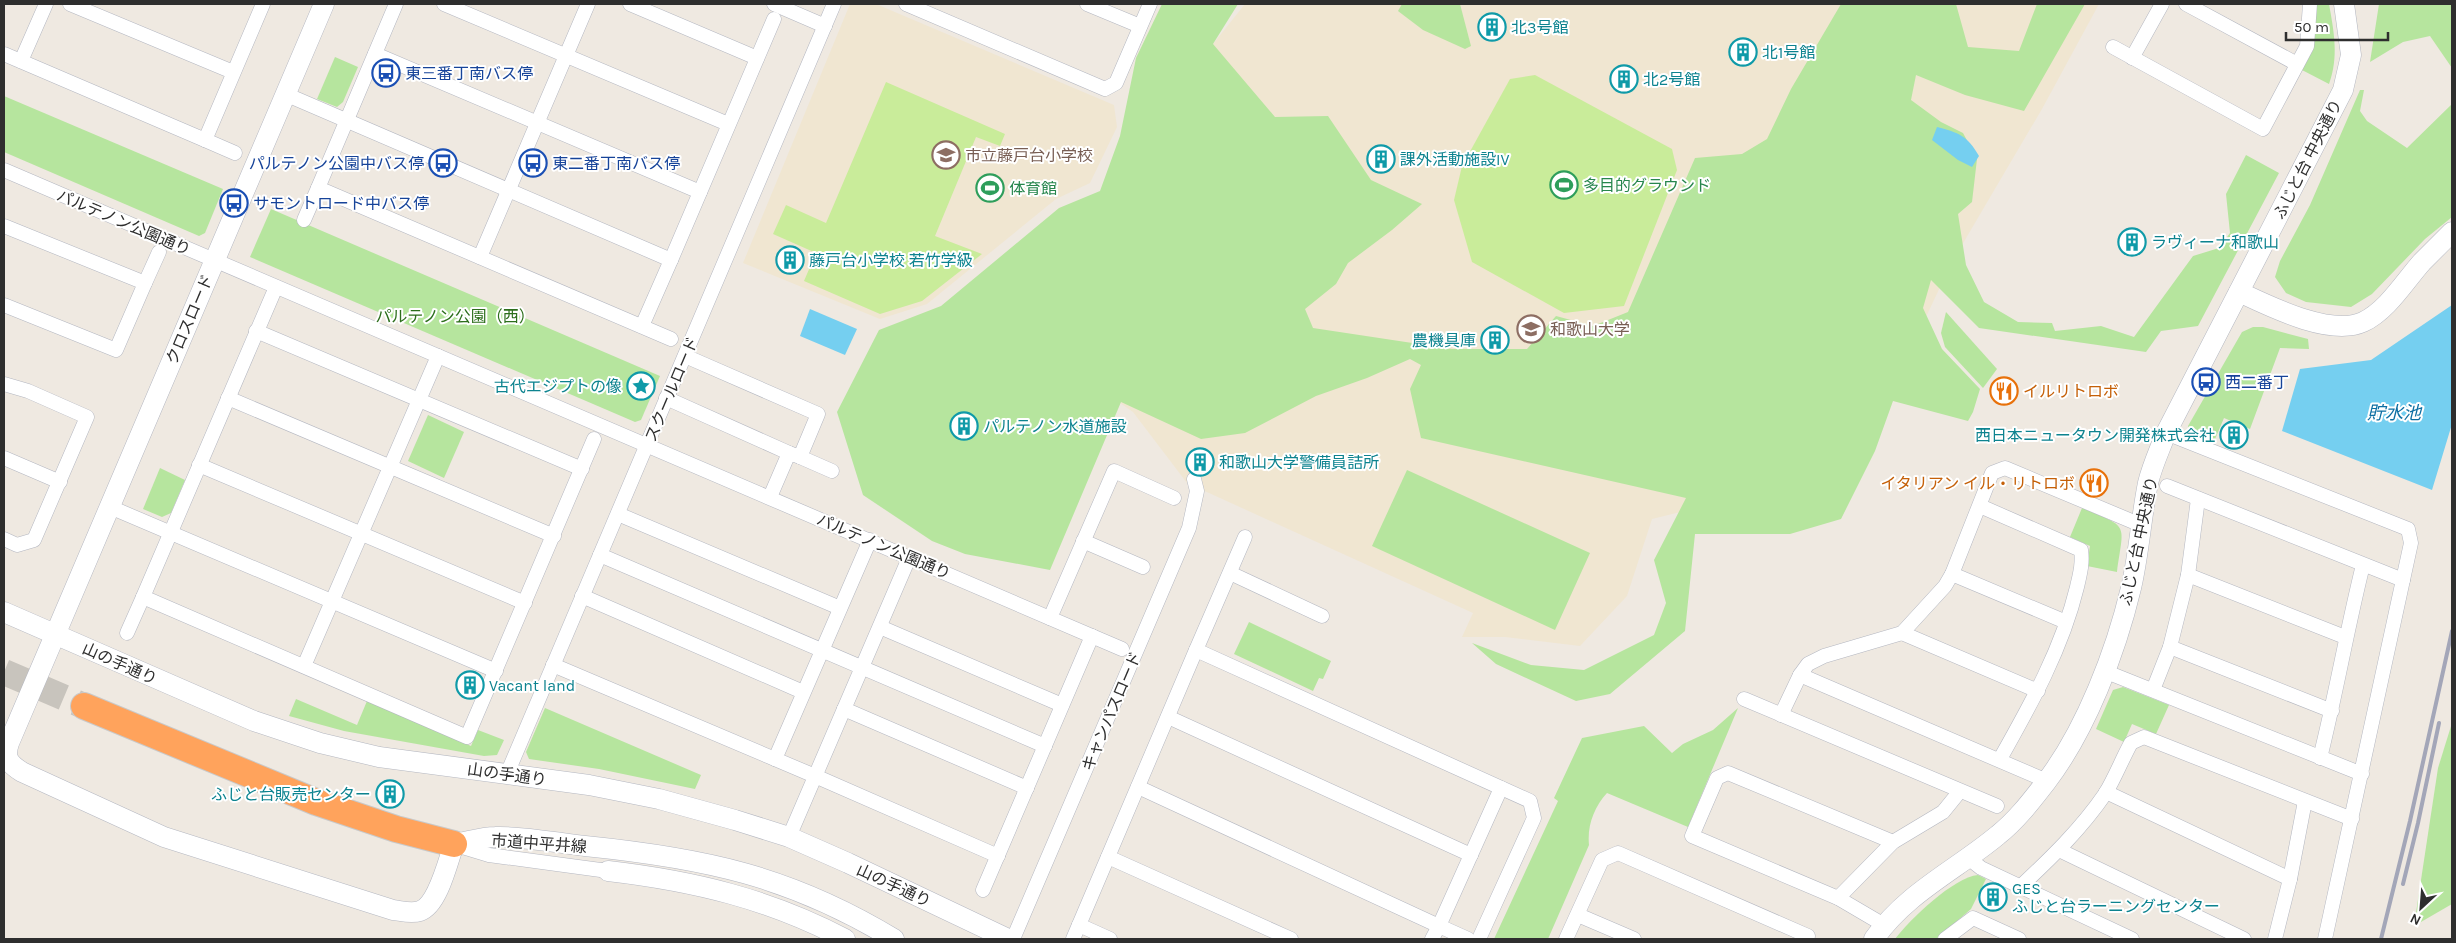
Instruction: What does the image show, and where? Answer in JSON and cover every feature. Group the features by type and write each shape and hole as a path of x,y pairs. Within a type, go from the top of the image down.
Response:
{"highway":[{"path":"84,706 316,802 396,829 454,844"}],"street":[{"path":"21,61 46,4"},
{"path":"70,4 233,72"},
{"path":"205,140 262,4"},
{"name":"クロスロード","path":"324,4 6,750 8,761 22,772 164,837 392,910 410,912 423,910 432,901 441,883 454,844"},
{"path":"304,220 396,4"},
{"path":"444,4 728,124"},
{"path":"480,257 588,4"},
{"path":"630,4 757,58"},
{"path":"774,4 825,26"},
{"name":"スクールロード","path":"506,774 834,4"},
{"path":"906,4 1105,89 1116,84 1150,4"},
{"path":"1087,4 1140,26"},
{"path":"2132,58 2162,4"},
{"path":"2186,4 2298,64"},
{"path":"2113,48 2263,129 2307,46 2310,4"},
{"name":"ふじと台 中央通り","path":"1879,932 1932,882 1998,836 2016,818 2047,780 2073,741 2104,671 2131,587 2149,481 2166,433 2343,90 2351,55 2344,4"},
{"path":"642,326 774,19"},
{"path":"4,54 235,153"},
{"path":"375,54 700,192"},
{"path":"285,94 671,260"},
{"name":"パルテノン公園通り","path":"4,170 1122,649"},
{"path":"318,188 671,339"},
{"path":"4,226 145,283"},
{"path":"2239,292 2285,312 2326,324 2343,326 2362,322 2377,312 2393,296 2452,232"},
{"path":"4,305 116,350 159,252"},
{"path":"127,633 276,287"},
{"path":"256,331 582,469"},
{"path":"304,666 438,356"},
{"path":"685,356 823,417 795,455 770,497"},
{"path":"4,384 28,391 87,418 34,540 17,545 4,539"},
{"path":"228,398 554,536"},
{"path":"666,398 832,471"},
{"path":"2166,433 2408,529 2411,543 2325,939"},
{"path":"143,597 467,737 594,439"},
{"path":"4,458 60,482"},
{"path":"199,465 525,603"},
{"path":"1781,715 1800,674 1808,664 1824,656 1902,633 1944,586 1952,574 1992,473 2005,468 2141,525"},
{"path":"1050,618 1114,471 1174,498"},
{"name":"キャンパスロード","path":"1013,939 1189,528 1197,491 1194,479"},
{"path":"2168,486 2402,580"},
{"path":"2153,690 2170,647 2188,575 2198,499"},
{"path":"1980,506 2080,550 2083,561 2066,622 2038,690 2000,760"},
{"path":"110,507 333,600 496,671"},
{"path":"618,514 840,608"},
{"path":"1073,939 1245,537"},
{"path":"775,759 870,540"},
{"path":"1083,540 1142,567"},
{"path":"600,555 1045,746"},
{"path":"789,837 910,558"},
{"path":"2320,758 2332,711 2345,636 2363,564"},
{"path":"1230,573 1322,616"},
{"path":"1952,574 2066,622"},
{"path":"2188,575 2345,636"},
{"path":"582,596 804,692"},
{"name":"山の手通り","path":"4,612 254,721 320,743 379,757 589,785 660,799 789,837 1008,939"},
{"path":"880,626 1062,705"},
{"path":"1902,633 2038,690"},
{"path":"983,890 1092,636"},
{"path":"2170,647 2332,711"},
{"path":"1196,650 1530,802 1534,818 1478,939"},
{"path":"552,665 998,856"},
{"path":"2104,671 2362,774"},
{"path":"1800,674 2047,780"},
{"path":"1744,699 1996,806"},
{"path":"844,709 1027,788"},
{"path":"1168,717 1471,855"},
{"path":"2020,887 2060,850 2106,792 2131,743 2144,737 2352,819"},
{"path":"1879,932 1838,898 1692,836 1717,778 1728,773 1893,842"},
{"path":"1138,787 1468,939"},
{"path":"1432,939 1501,788"},
{"path":"1838,898 1893,842 1942,812 1960,791"},
{"path":"2106,792 2290,879"},
{"path":"2274,939 2290,879 2305,802"},
{"name":"市道中平井線","path":"454,844 495,837 634,851 726,867 806,893 843,910 894,939"},
{"name":"市道中平井線","path":"454,844 489,855 672,880 749,898 793,914 846,939"},
{"path":"2060,850 2244,939"},
{"path":"1566,939 1602,860 1618,853 1810,938"},
{"path":"1108,857 1291,939"},
{"path":"1967,857 1980,868 2132,939"},
{"path":"1578,915 1634,939"},
{"path":"1945,939 1972,918 2019,939"},
{"path":"1079,925 1110,939"}],"shaded area":[{"name":"市立藤戸台小学校","path":"850,4 876,4 1114,105 1117,127 1090,183 1056,199 927,304 880,319 743,263"},
{"name":"和歌山大学","path":"1245,4 2099,4 2042,109 1952,262 1860,456 1729,500 1652,519 1627,596 1580,646 1505,637 1462,637 1473,613 1187,483 1133,412 1110,396 1213,44"}],"green space":[{"path":"1162,4 1238,4 1213,44 1275,117 1328,116 1371,180 1422,204 1392,230 1348,263 1336,284 1305,309 1313,328 1452,349 1527,349 1556,316 1593,326 1628,312 1695,158 1742,154 1767,139 1791,89 1841,4 1956,4 1968,47 2019,51 2037,4 2085,4 2024,111 1965,95 1916,75 1911,100 1941,122 1963,133 1977,159 1972,202 1958,214 1966,265 1984,302 2018,322 2052,323 2055,331 2101,326 2134,337 2193,256 2219,248 2230,233 2226,194 2246,155 2279,173 2198,326 2161,331 2146,352 1979,328 1931,280 1923,308 1942,349 1980,389 1973,412 1968,421 1893,401 1875,451 1841,519 1790,534 1695,534 1685,631 1610,694 1576,701 1496,664 1472,643 1531,665 1584,670 1654,635 1666,603 1654,560 1686,498 1421,438 1410,389 1421,365 1410,359 1367,378 1316,396 1245,433 1201,439 1121,402 1050,570 965,554 932,541 863,495 837,412 879,330 941,306 1059,208 1100,191 1120,136 1136,58"},
{"path":"1402,4 1460,4 1471,46 1465,49 1423,30 1398,11"},
{"path":"2316,4 2329,4 2333,25 2335,54 2329,84 2302,70 2313,50"},
{"path":"2379,4 2452,4 2452,68 2430,36 2403,42 2370,62"},
{"path":"335,57 358,67 343,102 337,107 317,99"},
{"name":"多目的グラウンド","path":"1535,75 1672,149 1677,170 1624,306 1564,313 1472,262 1454,200 1462,166 1510,79"},
{"path":"886,82 1005,134 1000,146 976,137 935,236 982,254 922,301 880,314 804,281 816,253 773,234 786,205 826,223"},
{"path":"2360,90 2364,90 2360,111 2367,121 2407,148 2452,104 2452,217 2425,239 2372,294 2351,307 2306,302 2286,293 2275,277 2280,261 2310,205"},
{"path":"4,96 223,189 205,233 199,236 4,152"},
{"name":"パルテノン公園（西）","path":"271,209 660,376 641,420 635,422 250,257"},
{"path":"1946,312 1997,369 1983,388 1945,347 1941,333"},
{"path":"2253,327 2263,327 2308,339 2309,349 2280,348 2250,429 2224,418 2213,444 2192,437 2188,426 2242,332"},
{"path":"428,415 464,432 444,478 408,461"},
{"path":"160,468 185,480 171,513 162,517 143,509"},
{"path":"1407,470 1590,553 1555,630 1372,546"},
{"path":"2082,508 2109,519 2120,529 2122,535 2117,572 2087,566 2090,546 2070,537"},
{"path":"1249,622 1331,661 1323,679 1319,678 1313,691 1234,654"},
{"path":"2123,687 2169,705 2156,734 2132,724 2124,742 2096,729 2113,690"},
{"path":"296,699 357,725 367,701 471,746 478,730 504,740 497,755 484,756 344,731 289,716"},
{"path":"545,708 701,775 695,789 599,769 529,759 526,752"},
{"path":"1738,708 1688,827 1607,793 1598,804 1592,817 1589,845 1548,939 1494,939 1558,801 1554,798 1582,738 1644,726 1672,753 1683,744 1713,730"},
{"path":"2452,723 2452,904 2414,926 2438,768"},
{"path":"1978,875 1986,879 1971,909 1936,939 1895,939 1910,921 1945,891 1957,883"}],"water":[{"path":"1937,127 1957,133 1970,143 1979,156 1972,167 1958,160 1932,140"},
{"name":"貯水池","path":"2452,305 2452,424 2432,490 2282,431 2300,369 2371,360"},
{"path":"810,309 857,329 845,355 800,336"}],"tunnel":[{"path":"4,672 84,706"}],"railway":[{"path":"2381,939 2410,821 2452,631"},
{"path":"2403,884 2439,723"}],"place":[{"name":"北3号館","path":"1492,27"},
{"name":"北1号館","path":"1743,52"},
{"name":"東三番丁南バス停","path":"386,73"},
{"name":"北2号館","path":"1624,79"},
{"name":"市立藤戸台小学校","path":"946,155"},
{"name":"課外活動施設IV","path":"1381,159"},
{"name":"パルテノン公園中バス停","path":"443,163"},
{"name":"東二番丁南バス停","path":"533,163"},
{"name":"多目的グラウンド","path":"1564,185"},
{"name":"体育館","path":"990,188"},
{"name":"サモントロード中バス停","path":"234,203"},
{"name":"ラヴィーナ和歌山","path":"2132,242"},
{"name":"藤戸台小学校 若竹学級","path":"790,260"},
{"name":"和歌山大学","path":"1531,329"},
{"name":"農機具庫","path":"1495,340"},
{"name":"西二番丁","path":"2206,382"},
{"name":"古代エジプトの像","path":"641,386"},
{"name":"イルリトロボ","path":"2004,391"},
{"name":"パルテノン水道施設","path":"964,426"},
{"name":"西日本ニュータウン開発株式会社","path":"2234,435"},
{"name":"和歌山大学警備員詰所","path":"1200,462"},
{"name":"イタリアン イル・リトロボ","path":"2094,483"},
{"name":"Vacant land","path":"470,685"},
{"name":"ふじと台販売センター","path":"390,794"},
{"name":"GES ふじと台ラーニングセンター","path":"1993,897"}]}
